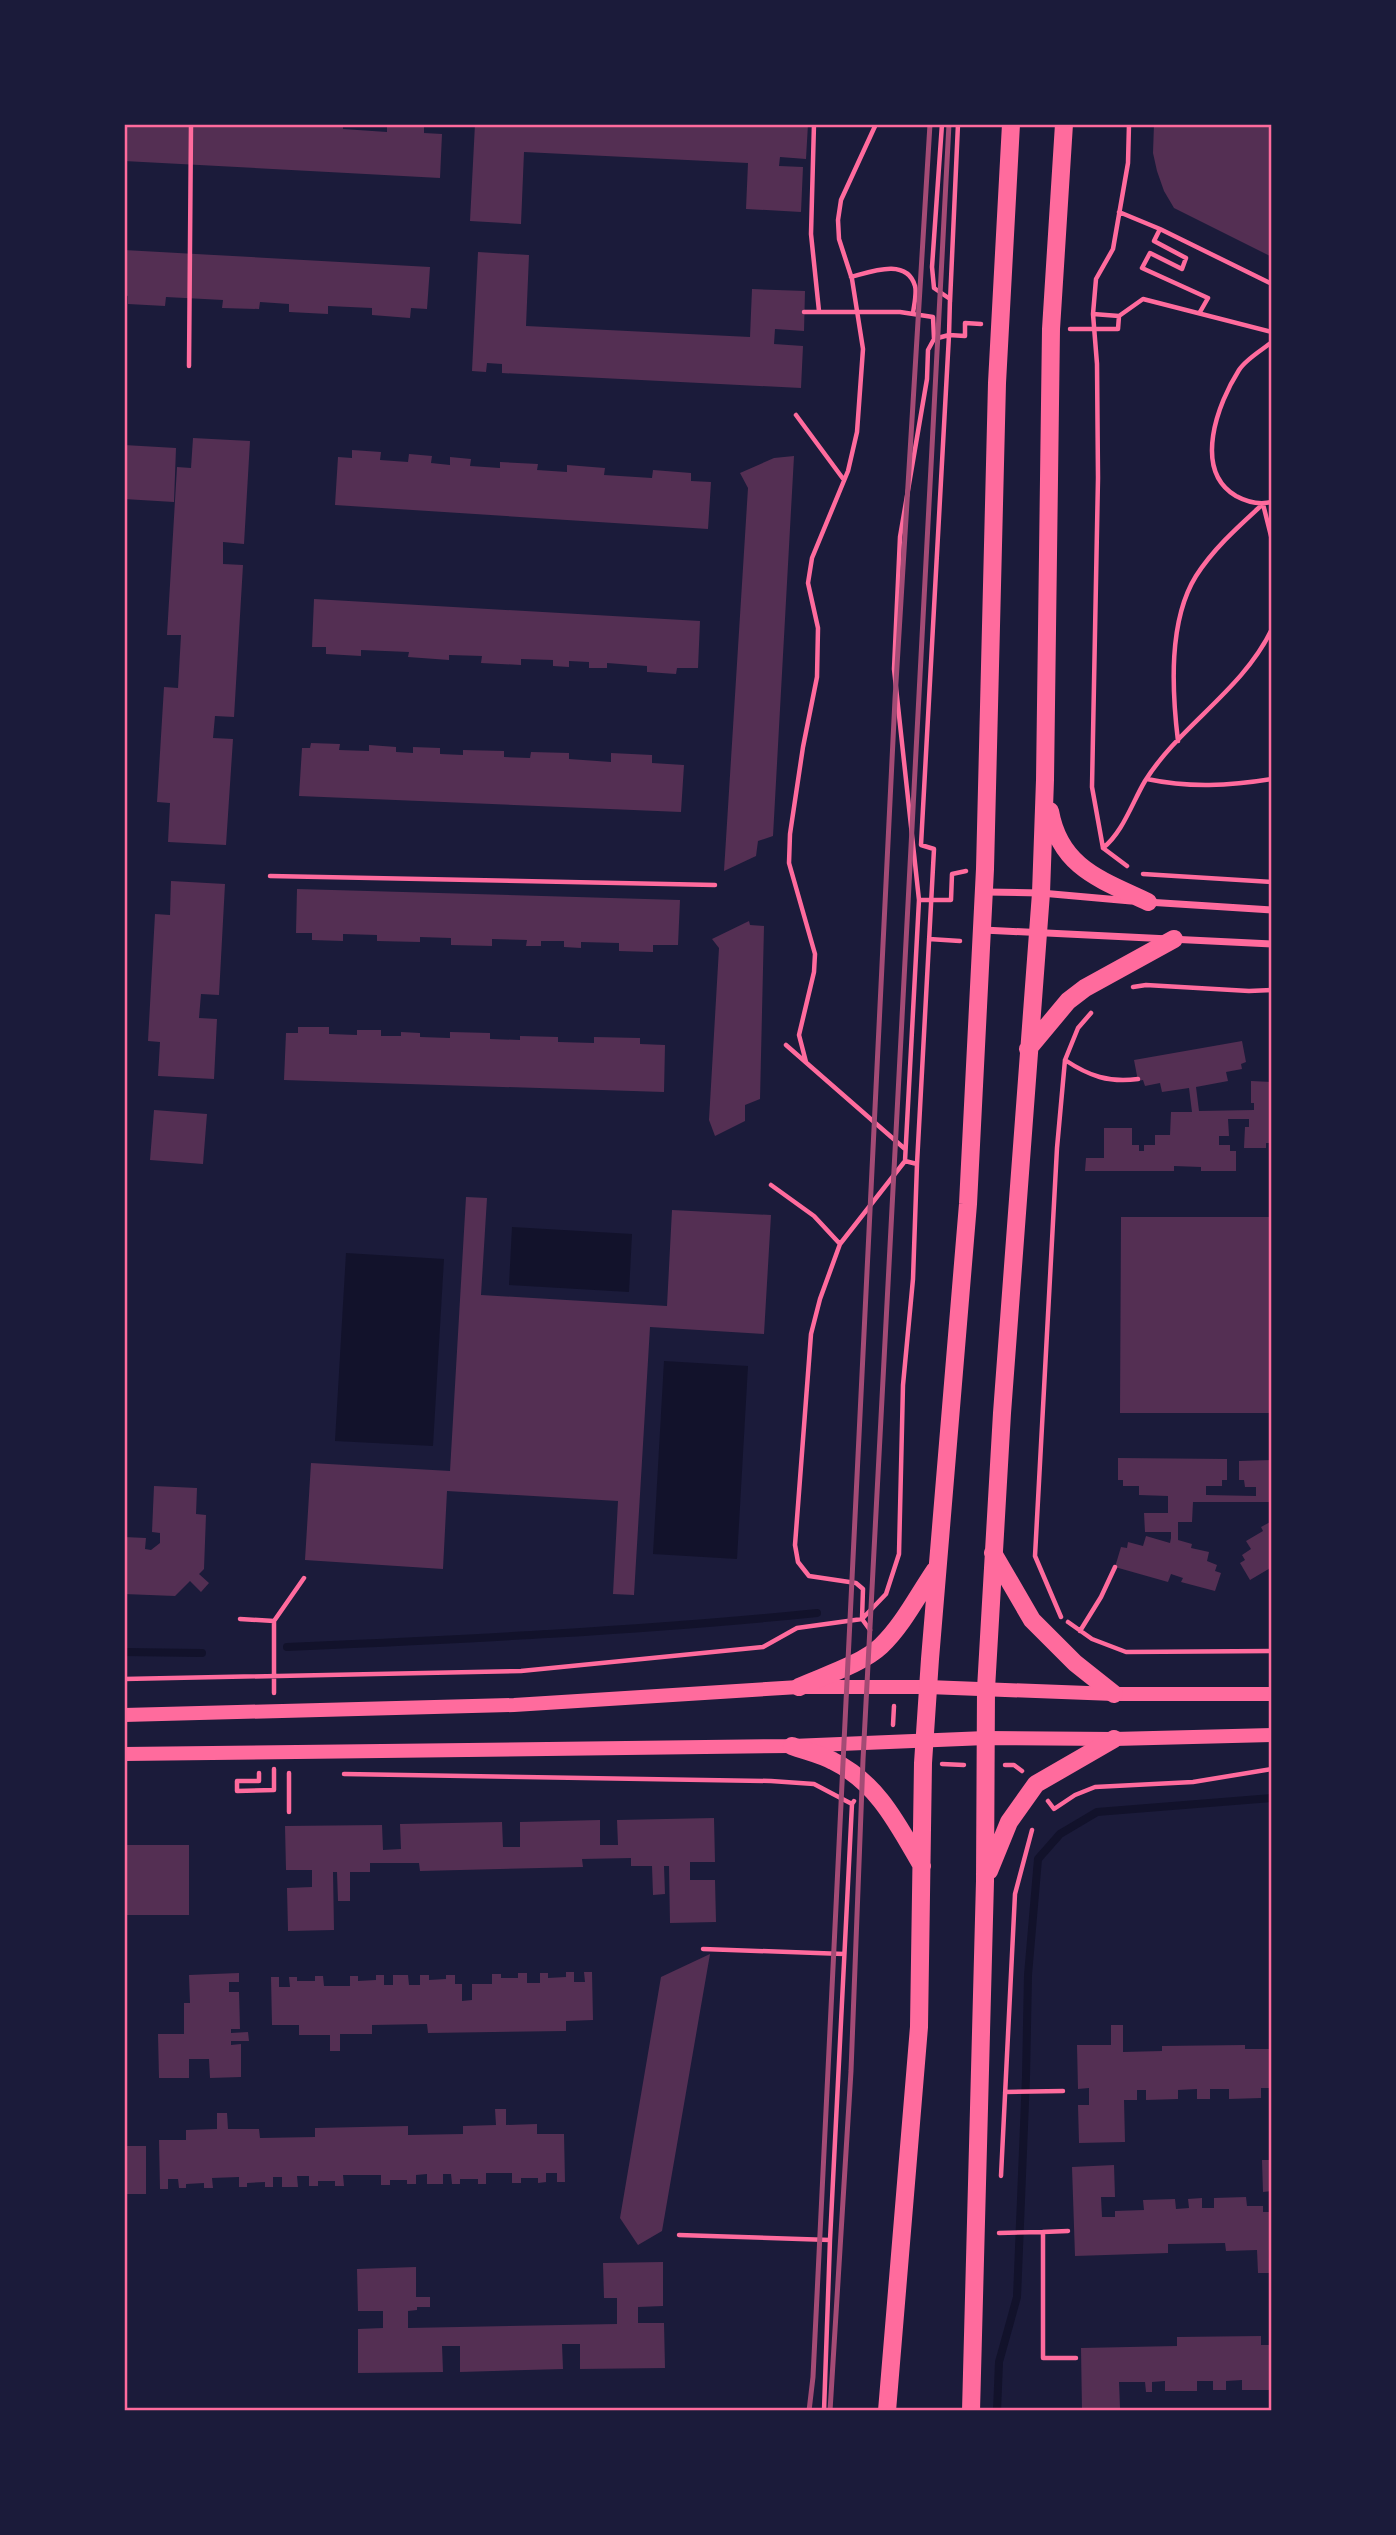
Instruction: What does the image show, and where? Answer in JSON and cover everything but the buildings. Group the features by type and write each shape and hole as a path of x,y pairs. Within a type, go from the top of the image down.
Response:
{"main road":[{"path":"887,2411 919,2027 923,1763 928,1687 968,1203 985,869 997,383 1011,124"},
{"path":"971,2411 985,1881 986,1689 993,1553 1041,893 1051,330 1064,124"},
{"path":"1045,780 1052,825 1067,853 1096,877 1148,902"},
{"path":"1028,1050 1068,1001 1085,988 1174,939"},
{"path":"993,1553 1032,1620 1076,1663 1114,1694"},
{"path":"799,1687 867,1656 881,1646 937,1568"},
{"path":"124,1715 514,1705 799,1687 928,1687 1114,1694 1272,1694"},
{"path":"124,1754 792,1746 986,1738 1114,1740 1272,1735"},
{"path":"985,1881 1009,1822 1036,1784 1114,1740"},
{"path":"792,1746 833,1761 868,1785 885,1803 923,1869"}],"street":[{"path":"984,892 1041,893 1272,910"},
{"path":"982,936 1038,933 1272,944"}],"path":[{"path":"189,366 191,124"},
{"path":"814,124 811,234 819,311"},
{"path":"806,1062 799,1035 815,954 789,863 790,834 803,747 817,677 818,628 808,583 812,558 844,481 857,432 863,349 851,277 839,239 838,220 841,200 876,124"},
{"path":"942,124 932,267 934,288 950,299"},
{"path":"124,1679 521,1671 763,1647 797,1628 862,1619 886,1594 899,1554 903,1385 913,1279 934,849 921,845 958,124"},
{"path":"1129,124 1128,163 1113,249 1096,279 1093,314 1098,478 1092,787 1103,848 1129,868"},
{"path":"1119,212 1272,284"},
{"path":"1160,229 1154,242 1186,258 1182,269 1150,253 1142,268 1208,298 1200,312"},
{"path":"851,277 888,268 900,269 911,278 916,287 913,313"},
{"path":"1093,314 1119,316 1143,299 1272,331"},
{"path":"804,312 913,313 933,317 934,339 928,350 927,380 900,537 894,669 919,900 905,1161 840,1244 820,1299 811,1334 795,1545 798,1562 809,1576 856,1583 863,1589 862,1619 881,1646"},
{"path":"1059,328 1118,330 1119,316"},
{"path":"934,339 949,335 965,336 965,323 992,324"},
{"path":"1272,342 1241,367 1222,403 1213,436 1212,467 1228,491 1245,501 1263,504 1272,502"},
{"path":"796,415 844,481"},
{"path":"1263,504 1272,540"},
{"path":"1178,741 1173,668 1178,627 1188,592 1210,556 1263,504"},
{"path":"1103,848 1117,832 1147,779 1178,741 1243,673 1264,647 1272,629"},
{"path":"1147,779 1186,786 1223,786 1272,779"},
{"path":"919,900 951,900 954,872 985,869"},
{"path":"1138,874 1272,882"},
{"path":"270,876 715,885"},
{"path":"929,939 982,936"},
{"path":"1121,989 1146,985 1272,990"},
{"path":"1093,1011 1078,1028 1065,1060 1057,1147 1035,1556 1060,1616 1092,1639 1126,1652 1272,1651"},
{"path":"786,1045 906,1150"},
{"path":"1065,1060 1083,1072 1107,1080 1138,1079"},
{"path":"905,1161 917,1164"},
{"path":"771,1185 814,1216 840,1244"},
{"path":"1080,1631 1101,1597 1115,1567"},
{"path":"240,1619 274,1621 304,1577"},
{"path":"893,1741 895,1687"},
{"path":"923,1763 1014,1765"},
{"path":"1042,1809 1046,1799 1054,1809 1095,1787 1193,1782 1272,1769"},
{"path":"259,1773 259,1780 237,1780 237,1791 274,1790"},
{"path":"289,1812 289,1773 303,1773"},
{"path":"344,1774 793,1782 814,1784 852,1804"},
{"path":"824,2411 852,1804 868,1785"},
{"path":"1001,2185 1015,1894 1028,1840 1037,1819"},
{"path":"703,1949 844,1954"},
{"path":"1005,2092 1063,2091"},
{"path":"999,2247 1000,2221"},
{"path":"999,2233 1068,2231"},
{"path":"1043,2232 1043,2358 1076,2358"},
{"path":"679,2235 830,2240"}],"shaded area":[{"path":"512,1227 632,1234 629,1292 509,1285"},
{"path":"346,1253 444,1259 433,1446 335,1441"},
{"path":"664,1361 748,1366 737,1559 653,1554"}],"waterway":[{"path":"287,1647 619,1630 817,1613"},
{"path":"124,1652 202,1653"},
{"path":"997,2411 999,2362 1017,2297 1028,1975 1038,1859 1060,1834 1097,1812 1272,1798"}],"railway":[{"path":"809,2411 813,2377 895,699 930,124"},
{"path":"830,2411 851,2071 863,1760 949,124"}]}
